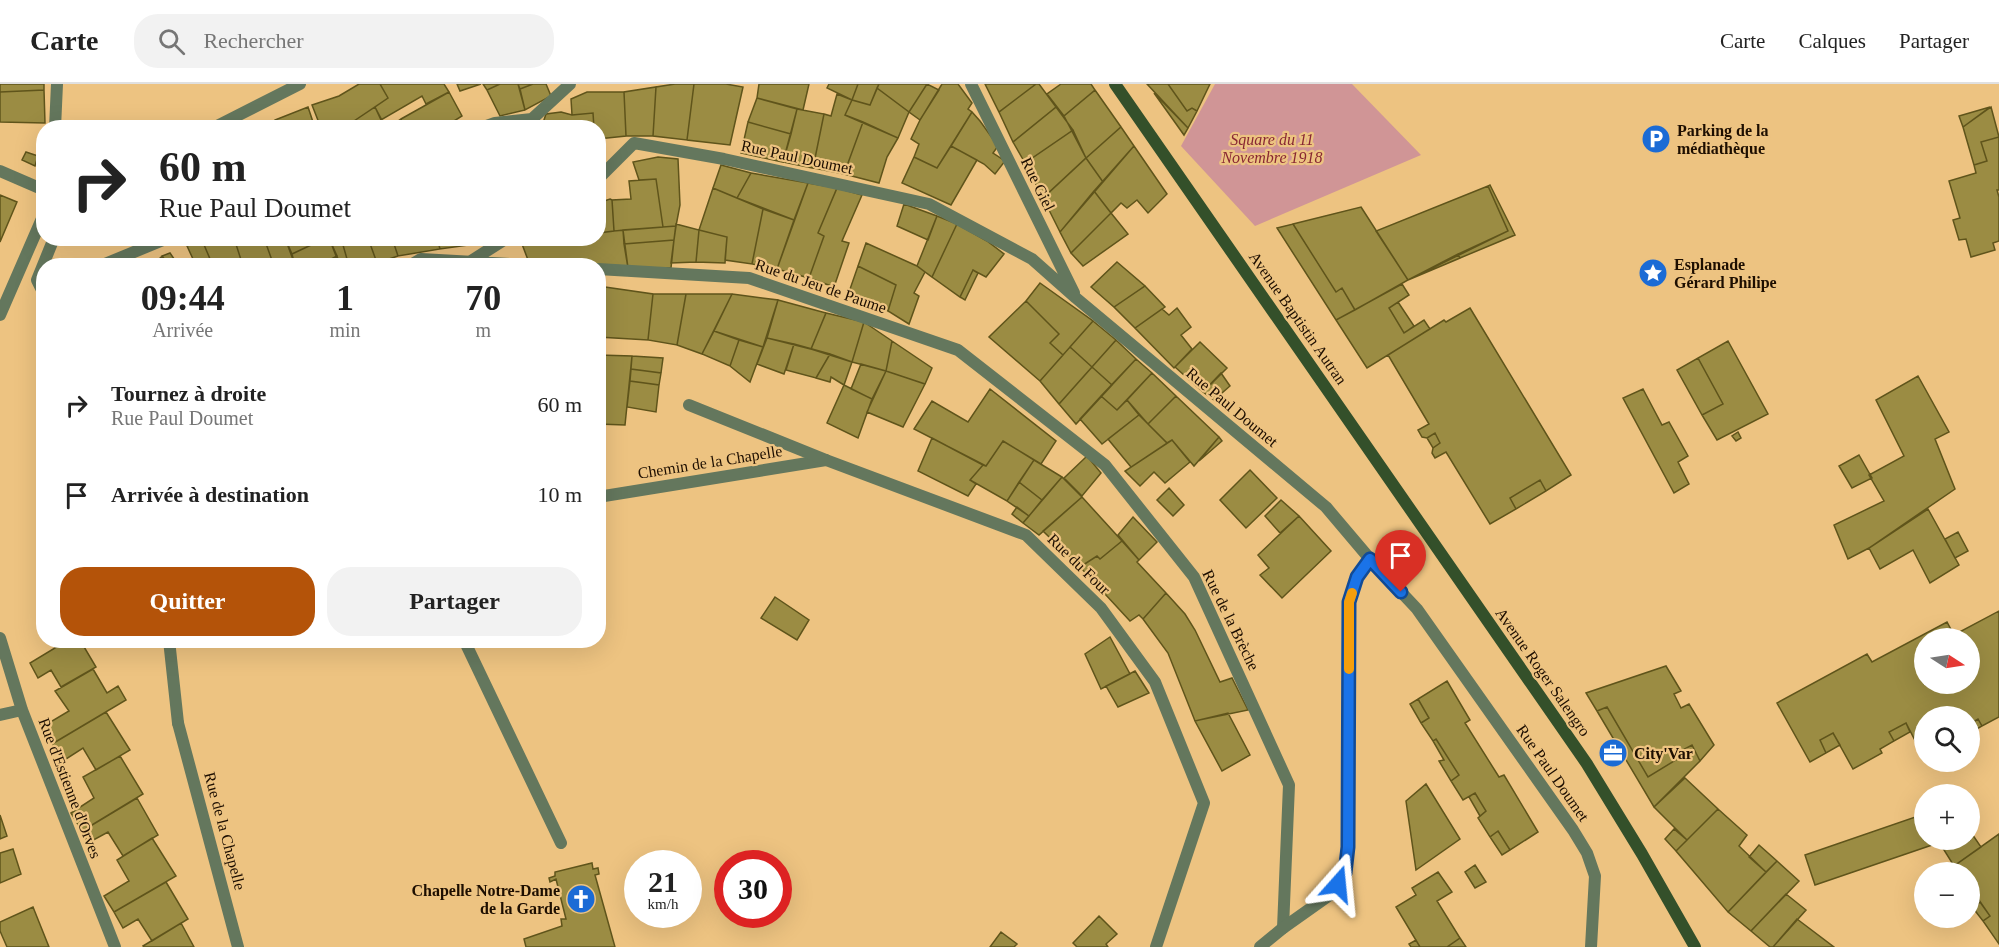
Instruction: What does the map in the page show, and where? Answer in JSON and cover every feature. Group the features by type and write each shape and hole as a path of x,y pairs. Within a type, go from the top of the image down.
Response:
{"street":[{"path":"55,120 57,84"},
{"path":"229,120 300,84"},
{"path":"523,120 532,119 570,84"},
{"name":"Rue Giel","path":"971,84 1076,298"},
{"name":"Avenue Baptistin Autran","path":"1115,84 1454,572"},
{"name":"Rue Paul Doumet","path":"606,171 634,143 724,159 929,204 1032,259 1326,507 1417,609 1587,853 1595,876 1591,947"},
{"path":"0,171 36,187"},
{"path":"0,315 36,232"},
{"path":"119,258 149,246"},
{"path":"476,258 494,246"},
{"name":"Rue du Jeu de Paume","path":"606,269 749,278 958,350"},
{"name":"Rue de la Brèche","path":"958,350 1106,465 1194,577 1289,785 1283,928"},
{"name":"Rue du Four","path":"689,405 826,460 1026,535 1101,608 1155,682 1204,803 1155,947"},
{"name":"Chemin de la Chapelle","path":"606,496 826,460"},
{"path":"1260,947 1331,894 1345,873 1348,847 1349,602 1357,577 1370,559"},
{"name":"Avenue Roger Salengro","path":"1454,572 1587,764 1695,947"},
{"name":"Rue d'Estienne d'Orves","path":"0,638 22,710 115,947"},
{"name":"Rue de la Chapelle","path":"170,648 178,723 238,947"},
{"path":"468,648 561,843"},
{"path":"0,715 22,710"}],"green space":[{"name":"Square du 11 Novembre 1918","path":"1215,84 1352,84 1421,155 1255,226 1181,146"}],"building":[{"path":"0,84 44,84 44,90 0,92"},
{"path":"359,84 380,84 388,98 355,120 318,120 312,105 339,96"},
{"path":"380,84 444,84 449,92 426,104 422,96 381,120 375,107 388,98"},
{"path":"457,84 481,84 460,91"},
{"path":"483,84 500,84 487,90"},
{"path":"500,84 518,84 525,110 500,116 487,90"},
{"path":"518,84 533,84 520,89"},
{"path":"533,84 546,84 551,96 525,110 520,89"},
{"path":"694,84 687,140 653,136 656,87"},
{"path":"694,84 726,84 743,87 730,145 687,140"},
{"path":"759,84 809,84 803,110 757,98"},
{"path":"829,84 858,84 852,100 827,88"},
{"path":"858,84 879,84 870,105 852,100"},
{"path":"879,84 927,84 909,112 877,88"},
{"path":"927,84 939,90 920,120 909,112"},
{"path":"942,84 958,84 972,103 968,109 972,112 937,168 914,157 919,144 911,139"},
{"path":"985,84 1036,84 999,112"},
{"path":"1039,84 1056,107 1013,142 999,112"},
{"path":"1061,84 1091,84 1095,90 1064,116 1047,94"},
{"path":"1147,84 1168,84 1187,111 1192,108 1197,111 1188,128"},
{"path":"1168,84 1210,84 1197,111 1192,108 1187,111"},
{"path":"656,87 653,136 626,136 624,92"},
{"path":"877,88 909,112 898,138 845,115 852,100 870,105"},
{"path":"44,90 45,120 36,120 36,123 0,122 0,92"},
{"path":"1095,90 1121,127 1086,158 1064,116"},
{"path":"449,92 462,116 456,120 401,119"},
{"path":"587,92 624,92 626,136 606,138 606,120 593,120 593,113 572,115 571,99"},
{"path":"1154,93 1188,128 1184,135"},
{"path":"837,94 852,100 845,115 863,122 844,174 813,168 824,114 831,116"},
{"path":"757,98 797,109 791,134 748,122"},
{"path":"308,107 312,120 275,120"},
{"path":"375,107 382,120 356,120"},
{"path":"1056,107 1073,130 1025,163 1013,142"},
{"path":"1990,107 1963,127 1959,116"},
{"path":"1991,107 1999,137 1981,142 1987,161 1974,165 1963,127"},
{"path":"797,109 824,114 813,168 783,162"},
{"path":"972,112 998,146 993,153 1005,161 995,174 984,164 951,146"},
{"path":"593,113 593,120 544,120 546,114"},
{"path":"748,122 791,134 783,162 741,153"},
{"path":"863,122 898,138 887,157 879,183 844,174"},
{"path":"1121,127 1134,146 1103,182 1086,158"},
{"path":"1073,130 1086,158 1043,198 1025,163"},
{"path":"1999,137 1999,190 1997,190 1999,241 1993,243 1995,250 1971,257 1966,239 1959,240 1953,220 1960,218 1949,181 1976,173 1974,165 1987,161 1981,142"},
{"path":"951,146 977,160 951,205 902,183 914,157 937,168"},
{"path":"1134,146 1167,194 1148,213 1137,200 1127,208 1121,203 1111,213 1094,191"},
{"path":"26,152 36,155 35,166 22,160"},
{"path":"658,157 678,159 680,205 676,226 663,227 656,179 639,180 633,162"},
{"path":"1086,158 1103,182 1060,232 1043,198"},
{"path":"721,165 751,173 737,198 713,188"},
{"path":"751,173 808,183 794,220 737,198"},
{"path":"656,179 663,227 614,231 612,200 631,199 629,181"},
{"path":"808,183 837,188 818,233 824,236 809,278 777,269"},
{"path":"1490,185 1515,235 1460,258 1458,254 1508,231 1488,186"},
{"path":"1488,186 1508,231 1408,280 1376,231"},
{"path":"713,188 763,209 752,264 725,260 727,237 699,230"},
{"path":"837,188 862,195 842,241 849,243 834,287 809,278 824,236 818,233"},
{"path":"1094,191 1111,213 1071,253 1060,232"},
{"path":"0,195 17,202 0,242"},
{"path":"606,200 612,200 614,231 606,232"},
{"path":"904,204 937,216 928,240 897,226"},
{"path":"1361,207 1408,280 1355,310 1342,288 1336,292 1293,224"},
{"path":"763,209 794,220 777,269 752,264"},
{"path":"1111,213 1128,234 1083,266 1071,253"},
{"path":"937,216 957,224 932,277 917,266"},
{"path":"676,224 699,230 696,262 671,263"},
{"path":"957,224 987,241 1004,254 986,277 973,270 960,297 932,277"},
{"path":"1293,224 1336,292 1342,288 1355,310 1336,320 1277,228"},
{"path":"676,226 674,240 624,244 623,230"},
{"path":"623,230 628,268 606,265 606,258 527,258 523,246 606,246 606,232"},
{"path":"699,230 727,237 725,263 696,262"},
{"path":"674,240 671,268 628,268 624,244"},
{"path":"866,243 917,266 925,272 914,293 919,296 909,324 888,311 896,285 858,266"},
{"path":"187,246 205,246 210,258 193,258"},
{"path":"205,246 237,246 240,258 210,258"},
{"path":"237,246 267,246 271,258 240,258"},
{"path":"267,246 288,246 292,258 271,258"},
{"path":"288,246 309,246 292,254"},
{"path":"309,246 333,246 337,256 333,258 293,258 292,254"},
{"path":"332,246 343,246 347,258 337,258"},
{"path":"343,246 371,246 375,258 347,258"},
{"path":"371,246 395,246 398,256 392,258 375,258"},
{"path":"395,246 439,246 440,249 398,256"},
{"path":"439,246 462,246 440,249"},
{"path":"170,253 173,258 164,258 162,256"},
{"path":"1458,254 1460,258 1408,280"},
{"path":"1117,262 1145,286 1114,307 1091,287"},
{"path":"858,266 896,285 888,311 872,301 849,292"},
{"path":"973,270 978,273 965,300 960,297"},
{"path":"1040,283 1093,321 1063,355 1050,343 1059,334 1026,301"},
{"path":"1402,284 1409,295 1389,308 1404,333 1424,320 1430,329 1367,368 1336,320"},
{"path":"1145,286 1165,307 1135,328 1114,307"},
{"path":"606,287 653,294 648,340 606,337"},
{"path":"653,294 686,294 677,345 648,340"},
{"path":"686,294 732,294 702,354 677,345"},
{"path":"732,294 778,300 763,347 714,331"},
{"path":"778,300 826,313 811,349 767,338"},
{"path":"1026,301 1059,334 1050,343 1063,355 1040,381 989,337"},
{"path":"1398,302 1414,326 1404,333 1389,308"},
{"path":"1177,308 1191,327 1181,335 1192,349 1174,368 1135,328 1162,309 1169,315"},
{"path":"1470,308 1571,475 1546,491 1540,480 1510,498 1516,509 1490,524 1446,452 1435,458 1432,453 1433,448 1440,443 1435,433 1427,438 1422,437 1418,430 1429,424 1388,355 1444,320 1446,322"},
{"path":"826,313 864,322 852,362 811,349"},
{"path":"1093,321 1116,340 1092,367 1070,347"},
{"path":"864,322 892,341 886,371 852,362"},
{"path":"714,331 739,340 730,366 702,354"},
{"path":"767,338 794,344 784,374 757,364"},
{"path":"739,340 763,347 750,382 730,366"},
{"path":"1116,340 1136,359 1112,385 1092,367"},
{"path":"892,341 932,368 925,384 886,371"},
{"path":"1728,341 1768,414 1717,440 1702,415 1723,404 1698,358"},
{"path":"1200,342 1227,368 1203,392 1175,367"},
{"path":"794,344 830,354 816,378 786,370"},
{"path":"1070,347 1092,367 1059,404 1040,381"},
{"path":"830,354 852,362 844,385 831,377 830,382 816,378"},
{"path":"606,355 632,356 625,425 606,424"},
{"path":"632,356 663,358 661,373 631,369"},
{"path":"1698,358 1723,404 1702,415 1677,370"},
{"path":"1136,359 1152,373 1117,410 1101,396"},
{"path":"861,364 886,371 872,399 851,389"},
{"path":"1092,367 1112,385 1076,424 1059,404"},
{"path":"631,369 661,373 659,385 630,381"},
{"path":"886,371 925,384 903,427 867,412"},
{"path":"1152,373 1176,396 1148,424 1127,400"},
{"path":"1221,373 1230,386 1214,400 1203,392"},
{"path":"1918,376 1949,432 1935,439 1955,489 1869,548 1848,559 1834,525 1884,501 1869,475 1904,456 1876,400"},
{"path":"630,381 659,385 656,412 627,407"},
{"path":"844,385 872,399 858,438 827,423"},
{"path":"990,389 1056,441 1041,464 1003,441 986,466 914,429 932,401 968,422"},
{"path":"1643,389 1662,425 1669,422 1688,456 1678,462 1689,484 1674,493 1623,398"},
{"path":"1101,396 1117,410 1127,400 1139,415 1102,444 1080,419"},
{"path":"1176,396 1219,437 1194,466 1172,440 1167,443 1148,424"},
{"path":"1139,415 1167,443 1131,467 1108,439"},
{"path":"1738,432 1741,438 1736,441 1732,436"},
{"path":"1435,433 1440,443 1433,448 1427,438"},
{"path":"1219,437 1222,441 1199,461"},
{"path":"932,438 983,465 970,480 976,484 968,496 918,471"},
{"path":"1172,440 1190,462 1165,483 1154,472 1140,486 1125,471"},
{"path":"1003,441 1034,460 1007,501 970,480 983,465 986,466"},
{"path":"1859,455 1872,478 1852,488 1839,466"},
{"path":"1087,456 1101,473 1082,496 1064,478"},
{"path":"1034,460 1062,477 1042,500 1019,482"},
{"path":"1250,470 1277,498 1246,528 1220,500"},
{"path":"1062,477 1082,497 1039,535 1023,523"},
{"path":"1540,480 1546,491 1516,509 1510,498"},
{"path":"1019,482 1042,500 1029,516 1007,501"},
{"path":"1169,488 1184,505 1173,516 1157,500"},
{"path":"1082,497 1122,541 1100,559 1097,556 1080,567 1043,531"},
{"path":"1281,500 1299,516 1280,533 1265,516"},
{"path":"1017,507 1029,516 1023,523 1012,514"},
{"path":"1928,509 1959,565 1930,583 1913,550 1880,569 1869,548"},
{"path":"1299,516 1331,551 1282,598 1260,575 1269,568 1258,555"},
{"path":"1133,517 1157,542 1139,560 1118,535"},
{"path":"1958,532 1968,551 1955,558 1945,539"},
{"path":"1122,541 1139,560 1137,562 1166,593 1143,619 1139,615 1130,621 1080,567 1097,556 1100,559"},
{"path":"1166,593 1185,614 1195,630 1220,682 1232,678 1248,710 1195,721 1168,653 1143,619"},
{"path":"775,597 809,620 797,640 761,618"},
{"path":"1999,611 1999,717 1982,726 1980,706 1914,706 1914,738 1906,723 1889,732 1894,741 1880,749 1882,753 1853,769 1833,733 1820,740 1826,753 1810,762 1777,703 1867,654 1872,662 1914,640 1914,694 1980,694 1980,628 1967,628"},
{"path":"1947,622 1950,628 1936,628"},
{"path":"1110,637 1130,674 1101,689 1085,654"},
{"path":"55,648 85,648 96,667 61,687 51,670 38,678 30,663"},
{"path":"1666,666 1681,691 1674,694 1681,708 1689,704 1714,745 1700,761 1692,745 1677,753 1679,758 1648,777 1607,707 1597,711 1586,693"},
{"path":"93,669 107,693 118,686 126,700 52,744 42,727 69,711 55,691"},
{"path":"1135,671 1149,693 1118,707 1106,686"},
{"path":"1447,681 1470,720 1465,723 1499,777 1504,775 1538,832 1510,850 1498,831 1490,837 1478,818 1486,811 1475,793 1463,800 1451,781 1459,775 1436,739 1433,741 1421,723 1429,718 1418,699"},
{"path":"1418,699 1429,718 1421,723 1410,704"},
{"path":"1607,707 1648,777 1679,758 1677,753 1692,745 1700,761 1654,807 1597,711"},
{"path":"106,712 130,750 96,770 83,748 63,761 52,744"},
{"path":"1228,713 1250,755 1222,771 1195,721"},
{"path":"1906,723 1910,732 1894,741 1889,732"},
{"path":"1833,733 1840,745 1826,753 1820,740"},
{"path":"1436,739 1459,775 1451,781 1439,761 1444,760 1433,741"},
{"path":"120,756 143,794 82,831 71,813 94,798 83,777"},
{"path":"1685,778 1718,809 1687,840 1654,807"},
{"path":"1426,784 1460,839 1416,870 1406,801"},
{"path":"1475,793 1486,811 1480,816 1469,797"},
{"path":"137,798 158,835 123,856 108,832 88,843 82,831"},
{"path":"1718,809 1747,835 1739,846 1766,872 1728,912 1676,851"},
{"path":"0,815 7,836 0,839"},
{"path":"1914,817 1914,850 1918,850 1815,885 1805,855"},
{"path":"1674,829 1687,840 1676,851 1665,839"},
{"path":"1498,831 1510,850 1502,855 1490,837"},
{"path":"1999,834 1999,944 1983,921 1990,916 1980,902 1980,862 1960,862 1980,850 1980,848"},
{"path":"152,838 176,876 114,912 104,896 129,881 117,860"},
{"path":"1759,845 1777,861 1766,872 1749,857"},
{"path":"13,849 21,874 0,883 0,853"},
{"path":"1944,850 1977,850 1960,862 1952,862"},
{"path":"1777,861 1799,881 1751,931 1728,912"},
{"name":"Chapelle Notre-Dame de la Garde","path":"592,863 593,869 598,868 599,874 595,875 615,947 526,947 524,939 562,926 561,919 566,919 556,879 550,882 549,878 555,876 555,872"},
{"path":"1475,865 1486,882 1475,888 1465,872"},
{"path":"1438,872 1452,892 1437,901 1460,938 1447,947 1420,947 1396,907 1416,895 1412,888"},
{"path":"166,882 188,919 152,941 138,919 123,928 114,912"},
{"path":"1786,894 1806,910 1773,947 1770,947 1751,931"},
{"path":"1980,902 1990,916 1983,921 1980,917"},
{"path":"33,907 49,947 7,947 0,931 0,922"},
{"path":"1099,916 1117,934 1106,944 1108,947 1077,947 1073,943"},
{"path":"1797,919 1834,947 1773,947"},
{"path":"181,923 194,947 143,946"},
{"path":"1001,932 1017,944 1014,947 990,947"},
{"path":"1460,938 1466,947 1447,947"},
{"path":"1416,940 1420,947 1411,947 1409,944"}],"slow traffic":[{"path":"1349,669 1349,602 1352,593"}],"place":[{"name":"Parking de la médiathèque","path":"1656,139"},
{"name":"Esplanade Gérard Philipe","path":"1653,273"},
{"name":"City'Var","path":"1613,753"},
{"name":"Chapelle Notre-Dame de la Garde","path":"581,899"}],"route":[{"path":"1338,884 1345,873 1348,847 1349,602 1357,577 1370,559 1401,592"}]}
